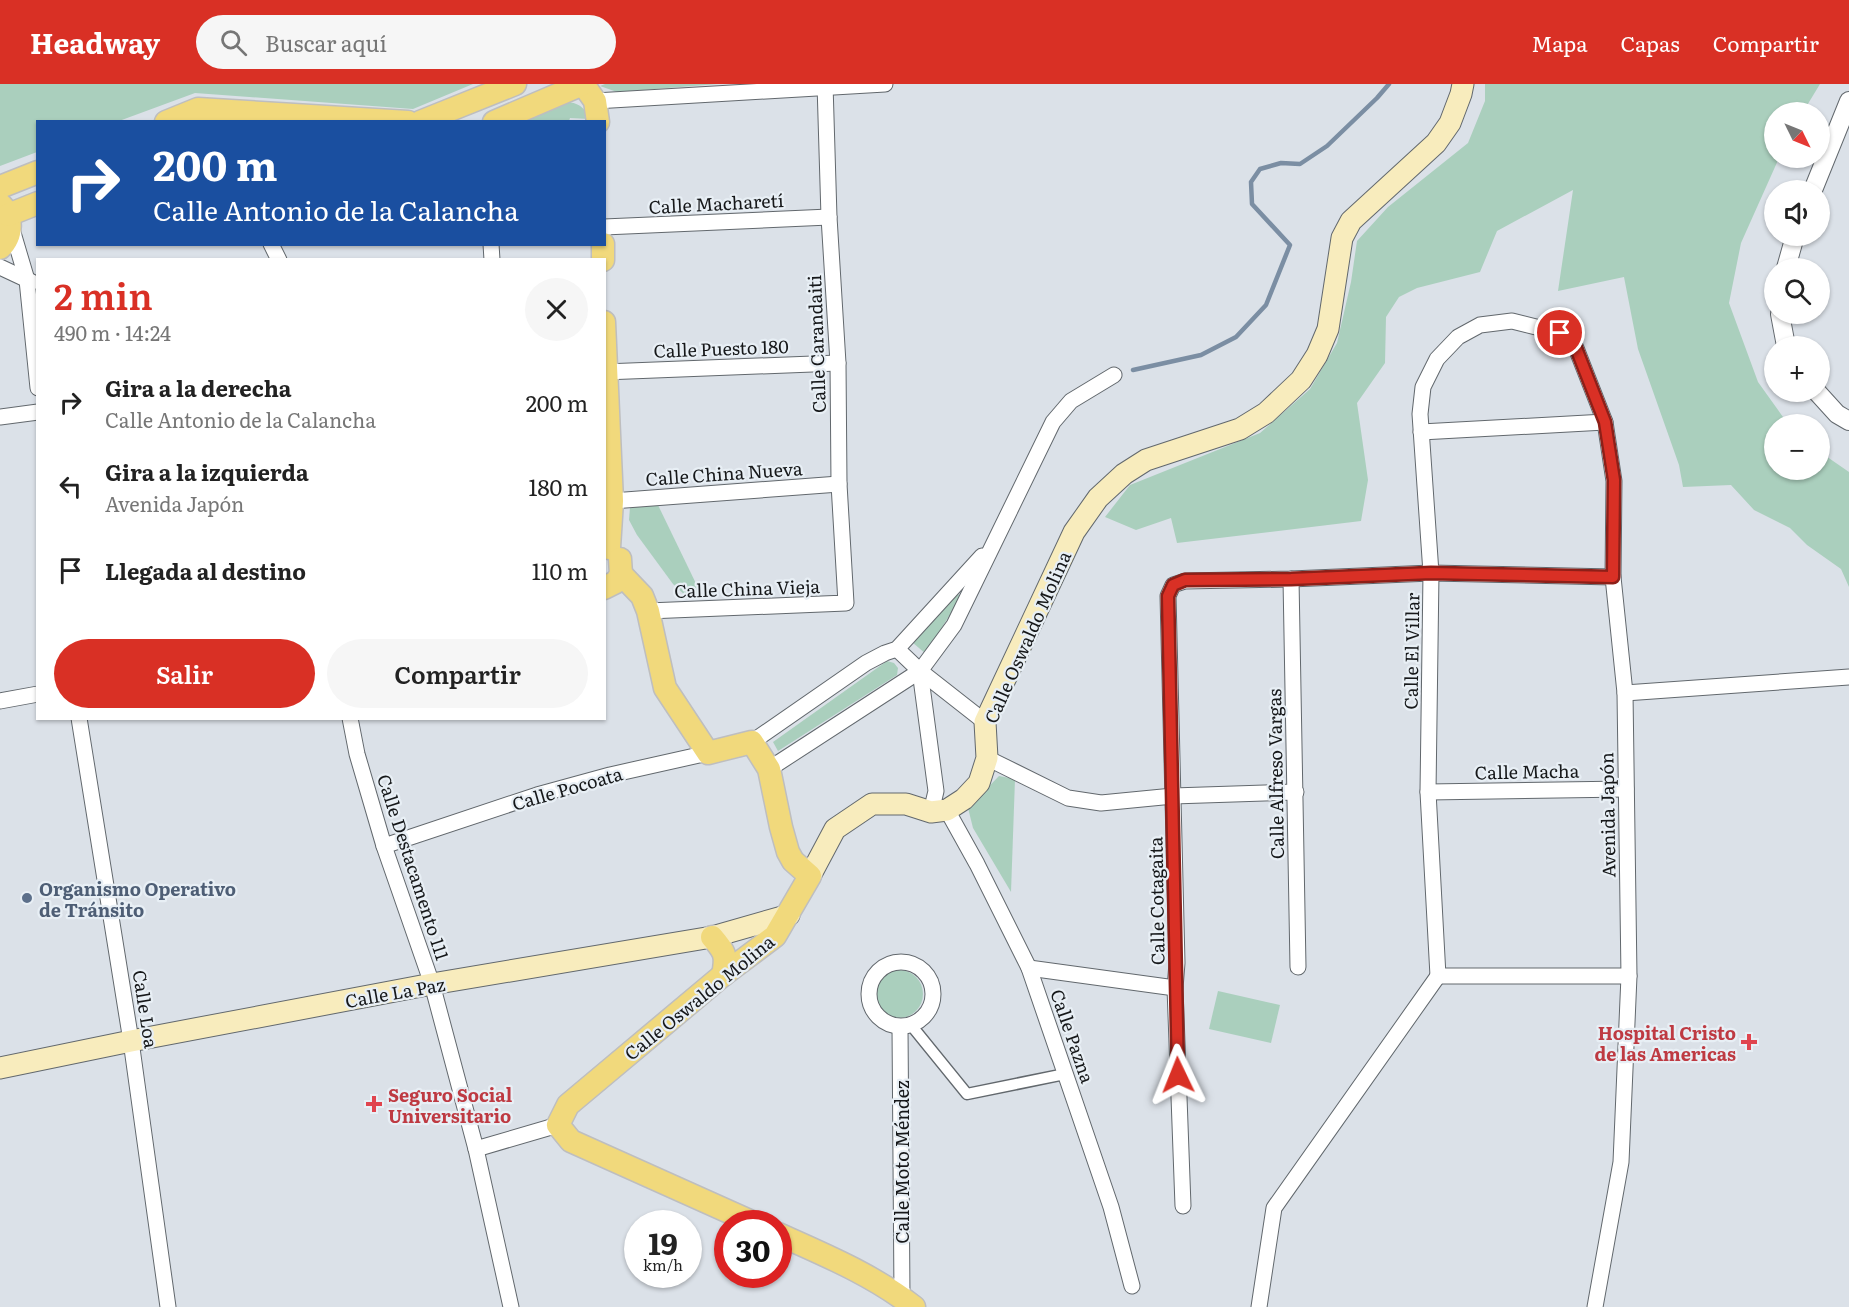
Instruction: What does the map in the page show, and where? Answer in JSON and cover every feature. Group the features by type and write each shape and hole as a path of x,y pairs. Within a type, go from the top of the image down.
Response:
{"main road":[{"path":"425,120 515,84"},
{"name":"Calle Oswaldo Molina","path":"558,1125 568,1105 723,975 775,936 789,915 835,829 872,804 906,804 939,811 964,799 979,783 987,758 985,722 1074,532 1098,498 1124,474 1146,460 1240,429 1266,413 1301,380 1317,354 1328,328 1342,238 1351,221 1436,143 1450,123 1463,84"},
{"path":"501,120 589,95"},
{"path":"171,120 198,109 376,120"},
{"path":"0,187 36,173"},
{"path":"0,248 9,235 6,214 36,204"},
{"path":"606,390 612,501 607,548 619,557 621,563 613,581 642,596 648,611 665,688 708,753"},
{"path":"752,742 769,769 780,827 788,852 810,876"},
{"name":"Calle Pocoata","path":"708,753 752,742"},
{"name":"Calle La Paz","path":"0,1068 432,984 712,937 789,915"},
{"path":"712,937 725,954 723,975"},
{"path":"558,1125 572,1141 725,1210"},
{"path":"792,1240 855,1269 906,1304"}],"street":[{"path":"589,95 885,84"},
{"name":"Calle Carandaiti","path":"825,86 829,217 838,363 839,484 846,603"},
{"path":"1817,180 1849,101"},
{"path":"6,214 32,282 36,353"},
{"name":"Calle Macharetí","path":"606,227 829,217"},
{"path":"0,267 32,282"},
{"name":"Calle El Villar","path":"1438,976 1428,792 1431,573 1420,414 1423,387 1437,359 1458,338 1480,325 1512,321 1560,333"},
{"name":"Avenida Japón","path":"1560,333 1576,348 1605,422 1614,480 1613,577 1625,693 1629,976 1620,1162 1595,1307"},
{"name":"Calle Puesto 180","path":"606,372 838,363"},
{"path":"769,769 920,671 954,625 1053,422 1071,401 1114,375"},
{"path":"1826,402 1837,414 1849,422"},
{"path":"0,417 36,412"},
{"path":"1421,432 1605,422"},
{"name":"Calle China Nueva","path":"612,501 839,484"},
{"path":"752,742 866,663 897,649 994,543"},
{"path":"1291,579 1431,573 1613,577"},
{"name":"Calle Cotagaita","path":"1183,1206 1168,596 1173,585 1185,580 1291,579"},
{"name":"Calle Alfreso Vargas","path":"1291,579 1298,967"},
{"name":"Calle China Vieja","path":"648,611 846,603"},
{"path":"897,649 920,671 985,722"},
{"path":"920,671 939,811"},
{"path":"1625,693 1849,677"},
{"path":"0,701 36,694"},
{"name":"Calle Loa","path":"79,720 131,1041 168,1307"},
{"name":"Calle Destacamento 111","path":"350,720 357,754 384,846 432,984 476,1149 511,1307"},
{"name":"Calle Pocoata","path":"384,846 537,795 610,775 708,753"},
{"path":"987,758 1068,798 1101,803 1173,796 1296,792"},
{"name":"Calle Macha","path":"1428,792 1626,789"},
{"name":"Calle Pazna","path":"939,811 977,864 1029,968 1111,1207 1132,1287"},
{"path":"905,1026 921,1020 928,1012 933,1002 933,992 924,972 905,962 884,967 876,974 869,992 874,1012 890,1025 905,1026 967,1094 1065,1074"},
{"path":"1029,968 1176,988"},
{"path":"1259,1307 1274,1208 1438,976 1629,976"},
{"name":"Calle Moto Méndez","path":"905,1026 906,1304"},
{"path":"476,1149 558,1125"}],"green space":[{"path":"0,84 473,84 413,109 195,93 122,120 36,120 36,152 0,166"},
{"path":"605,84 718,84 617,92 600,86"},
{"path":"1485,84 1820,84 1809,102 1764,102 1764,168 1775,168 1769,180 1764,180 1764,192 1741,243 1729,303 1758,382 1764,390 1764,402 1772,402 1781,414 1764,414 1764,480 1830,480 1830,459 1849,472 1849,587 1841,569 1807,545 1790,528 1754,510 1731,485 1683,487 1679,465 1638,349 1624,277 1558,291 1573,190 1497,231 1480,272 1417,288 1399,297 1386,317 1385,363 1357,403 1368,480 1361,521 1177,543 1171,518 1136,530 1105,517 1130,485 1260,433 1310,389 1337,343 1351,282 1357,241 1388,207 1468,143 1485,101"},
{"path":"562,102 579,105 590,119 570,118 569,120 520,120"},
{"path":"657,503 703,598 687,597 673,584 637,535 629,520 630,507"},
{"path":"957,594 961,596 926,654 912,642"},
{"path":"887,661 894,663 898,668 897,675 778,751 773,742"},
{"path":"999,776 1015,779 1011,892 973,828 968,808"},
{"path":"894,970 904,970 916,977 923,989 923,999 916,1011 904,1018 894,1018 879,1007 875,999 875,989 886,974"},
{"path":"1218,991 1280,1005 1271,1043 1209,1029"}],"waterway":[{"path":"1133,370 1201,355 1236,337 1266,305 1290,245 1252,204 1251,182 1260,169 1281,163 1300,164 1327,146 1389,84"}],"place":[{"name":"Organismo Operativo de Tránsito","path":"27,898"},
{"name":"Hospital Cristo de las Americas","path":"1749,1042"},
{"name":"Seguro Social Universitario","path":"374,1104"}],"route":[{"path":"1178,1075 1168,596 1173,585 1185,580 1291,579 1431,573 1613,577 1614,480 1605,422 1576,348 1560,333"}]}
